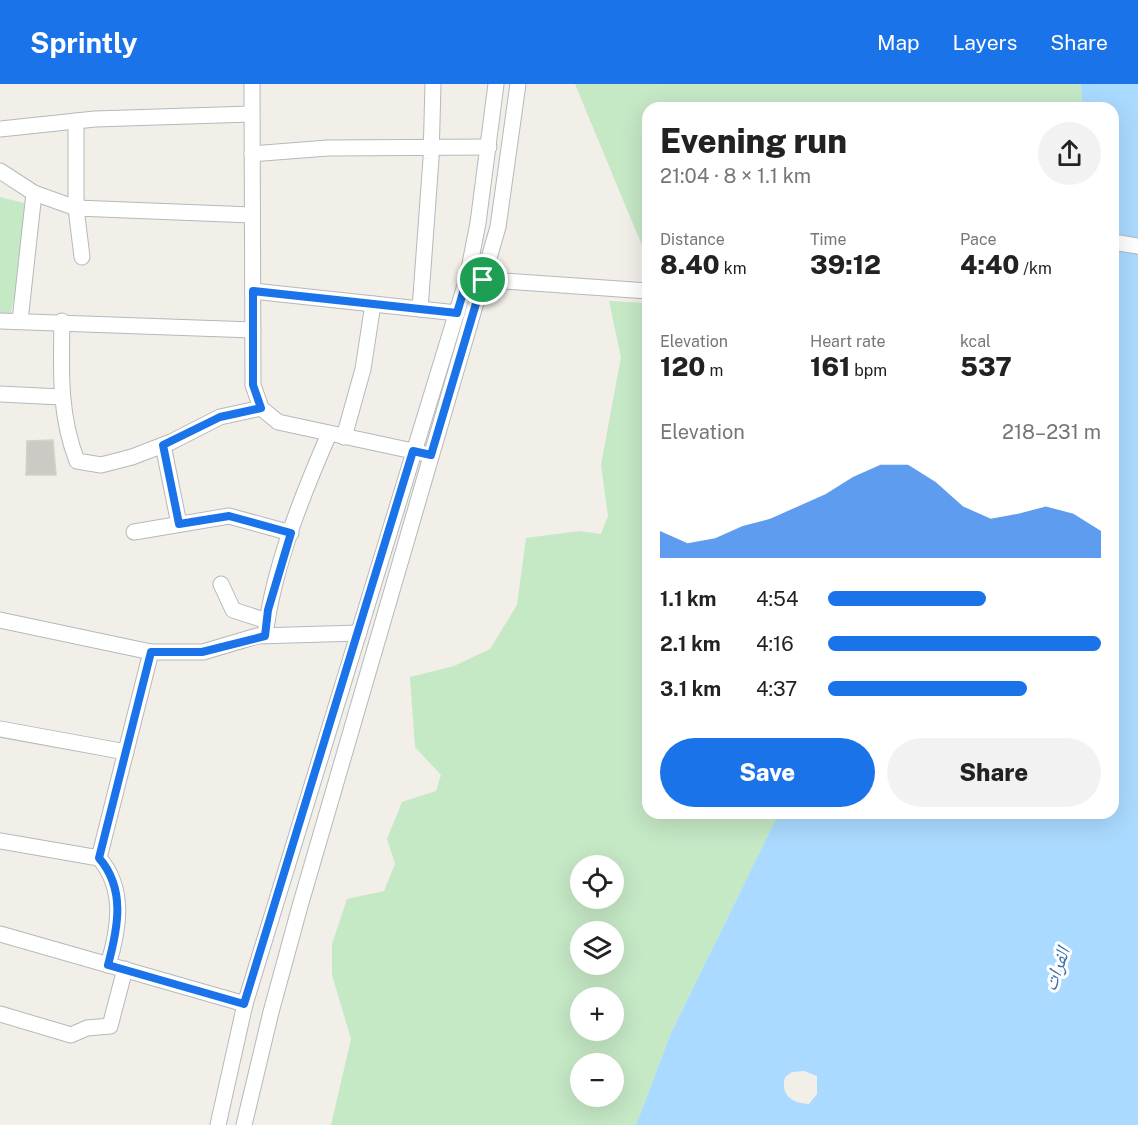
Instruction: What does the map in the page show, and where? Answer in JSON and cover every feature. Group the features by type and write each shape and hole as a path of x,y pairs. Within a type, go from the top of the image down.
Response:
{"street":[{"path":"252,84 253,385 261,408 278,422 431,455"},
{"path":"420,309 433,84"},
{"path":"218,1125 244,1004 467,279 478,223 496,84"},
{"path":"244,1125 271,1012 498,227 518,84"},
{"path":"0,129 76,121 251,114"},
{"path":"76,121 76,207 82,257"},
{"path":"252,154 328,148 489,147"},
{"path":"0,171 34,193 76,207 252,215"},
{"path":"20,321 34,193"},
{"path":"1119,243 1138,246"},
{"path":"467,279 642,291"},
{"path":"253,291 457,313"},
{"path":"344,437 363,369 374,304"},
{"path":"0,321 62,321 253,330"},
{"path":"62,321 61,397 67,435 77,461 100,465 163,445 220,417 261,408"},
{"path":"0,394 61,397"},
{"path":"266,628 299,503 329,434"},
{"path":"163,445 179,524"},
{"path":"134,532 229,516 291,533"},
{"path":"221,584 233,610 266,628"},
{"path":"0,620 151,652 202,652 266,628 359,633"},
{"path":"99,858 151,652"},
{"path":"0,729 126,752"},
{"path":"0,841 99,858 110,870 118,900 116,936 108,965"},
{"path":"0,934 244,1004"},
{"path":"0,1014 71,1035 87,1028 110,1026 125,969"}],"green space":[{"path":"575,84 1081,84 1082,102 642,102 642,246"},
{"path":"0,197 24,203 27,211 22,262 10,317 0,317"},
{"path":"609,301 642,303 642,819 776,819 671,1033 636,1125 331,1125 351,1039 332,975 332,944 347,899 384,891 395,864 387,839 402,802 436,791 441,775 415,747 410,677 454,666 490,649 517,605 526,538 579,531 601,534 608,516 601,465 621,357"}],"water":[{"name":"الفرات","path":"1081,84 1138,84 1138,1125 636,1125 671,1033 776,819 1119,819 1119,102 1082,102","holes":["804,1071 817,1076 817,1094 809,1104 793,1100 784,1089 785,1077 792,1072"]}],"building":[{"path":"53,440 56,475 26,475 27,441"}],"route":[{"path":"467,279 483,280 431,455 413,451 377,576 244,1004 108,965 116,936 118,900 110,870 99,858 151,652 202,652 257,636 265,636 268,610 291,533 229,516 179,524 163,445 220,417 261,408 253,385 253,291 298,298 329,298 457,313 467,279"}]}
